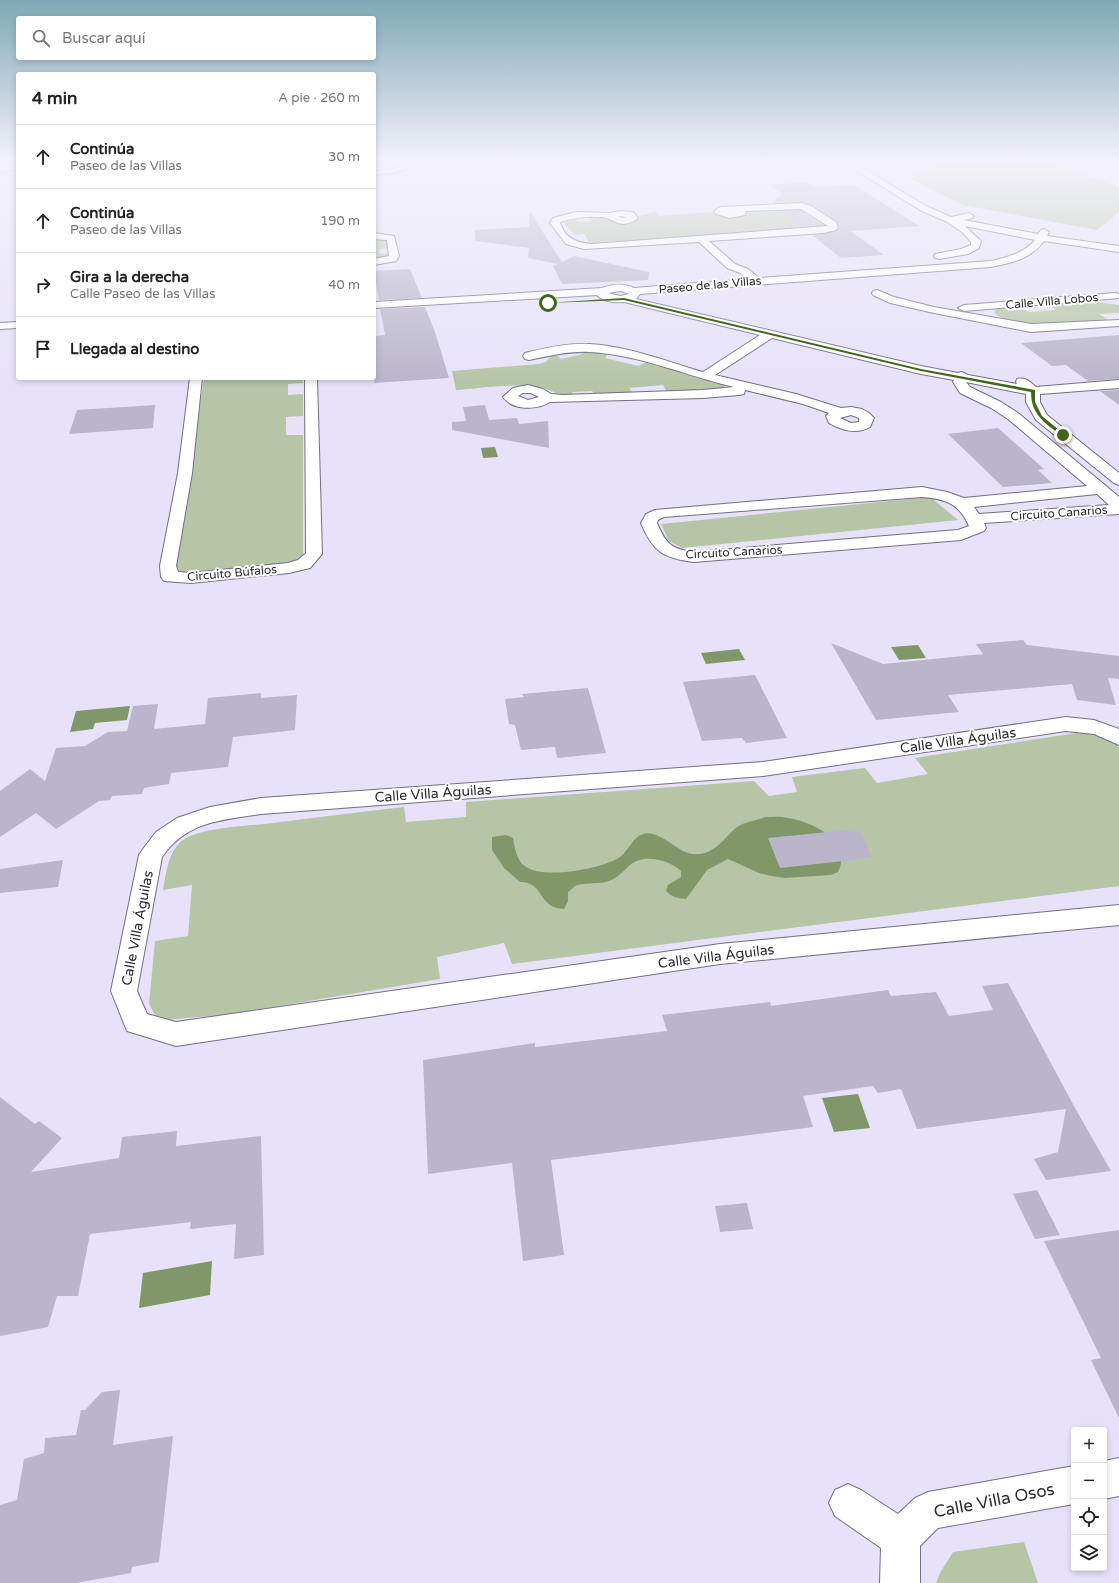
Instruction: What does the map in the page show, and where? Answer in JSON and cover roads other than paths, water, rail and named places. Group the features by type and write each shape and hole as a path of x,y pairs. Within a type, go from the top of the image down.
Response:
{"street":[{"path":"563,235 570,244 579,247 592,247 759,235"},
{"path":"930,257 964,252 976,246 980,241 972,235"},
{"path":"1043,235 1119,241"},
{"path":"1043,235 1119,249"},
{"name":"Paseo de las Villas","path":"376,305 631,291 992,264 1010,260 1031,250 1037,246 1043,235"},
{"path":"376,236 391,238 394,256 392,259 376,262"},
{"path":"717,238 748,266 744,272"},
{"path":"702,240 731,266 744,272 756,281"},
{"path":"1018,246 1031,250"},
{"path":"718,254 733,253"},
{"path":"908,259 923,270"},
{"name":"Paseo de las Villas","path":"722,273 760,270"},
{"path":"686,299 685,294 696,286"},
{"path":"610,292 631,291"},
{"name":"Paseo de las Villas","path":"631,291 751,323 770,334 921,370 958,371 1033,384 1119,384"},
{"name":"Paseo de las Villas","path":"376,314 610,292"},
{"name":"Calle Villa Lobos","path":"877,294 890,300 934,310 1031,328 1119,323"},
{"name":"Calle Villa Lobos","path":"934,310 1114,296"},
{"name":"Calle Villa Lobos","path":"989,306 988,310 990,314 1001,323"},
{"path":"739,337 751,323"},
{"path":"0,326 16,325"},
{"path":"0,336 16,334"},
{"path":"705,376 770,334"},
{"path":"529,356 574,348 610,350 756,390 788,395 840,412"},
{"path":"715,353 735,358"},
{"path":"921,370 935,359"},
{"path":"687,371 702,361"},
{"path":"1119,480 1041,417 1033,402 1033,384 1018,378 978,370 969,372 958,371 959,382 965,390 996,405 1013,416 1119,505"},
{"name":"Circuito Búfalos","path":"196,380 185,473 168,566 170,577 192,578 289,568 304,564 314,554 311,380"},
{"path":"547,398 607,398 756,390"},
{"name":"Circuito Canarios","path":"963,503 1101,489"},
{"name":"Circuito Canarios","path":"922,492 945,494 963,503 974,519 978,528 961,535 694,556 677,555 664,550 654,536 649,523 652,517 661,513 922,492"},
{"path":"1023,497 1041,515"},
{"name":"Circuito Canarios","path":"974,519 1119,509"},
{"name":"Calle Villa Águilas","path":"1119,738 1110,731 1091,726 1066,724 762,769 261,806 208,816 187,822 165,838 151,855 124,991 137,1023 176,1034 720,954 1119,914"},
{"path":"1107,1479 1119,1477"},
{"name":"Calle Villa Osos","path":"902,1538 928,1511 1071,1486"},
{"path":"848,1503 902,1538 900,1583"}]}
